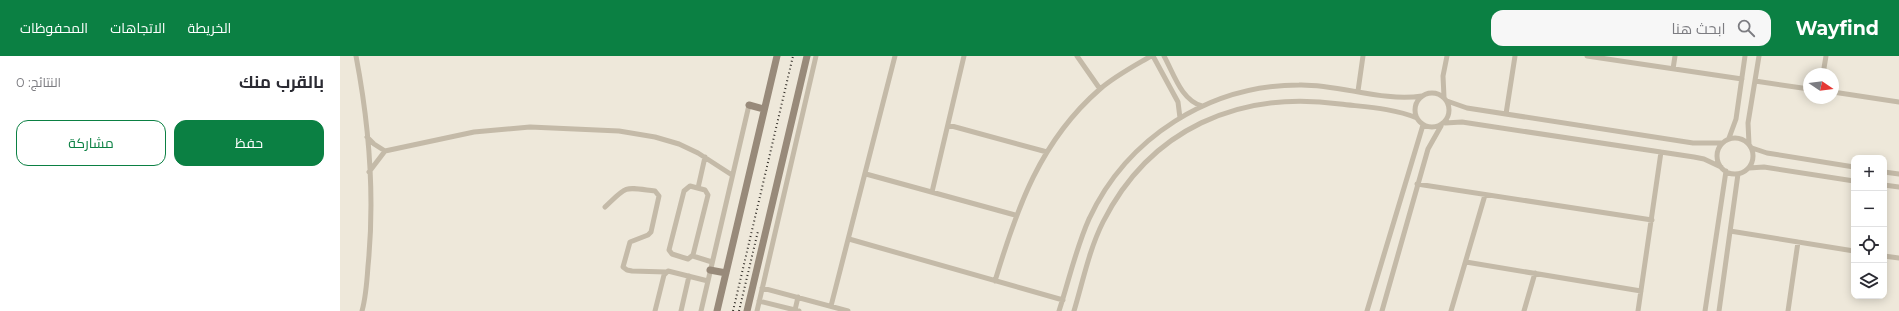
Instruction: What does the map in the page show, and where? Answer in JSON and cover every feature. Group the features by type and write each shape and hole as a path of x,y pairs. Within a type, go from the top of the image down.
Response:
{"main road":[{"path":"717,311 777,56"},
{"path":"747,311 807,56"},
{"path":"749,105 764,109"},
{"path":"711,266 726,273"}],"street":[{"path":"356,56 366,115 371,212 370,244 362,311"},
{"path":"757,311 816,56"},
{"path":"831,306 866,174 894,56"},
{"path":"932,192 964,56"},
{"path":"1077,56 1100,89"},
{"path":"995,280 1015,215 1026,188 1047,152 1066,124 1100,89 1152,56 1178,102 1180,118"},
{"path":"1164,56 1186,96 1191,101 1202,106"},
{"path":"1358,91 1363,56"},
{"path":"1382,311 1428,149 1443,124 1448,119 1450,110 1446,99 1443,76 1447,56"},
{"path":"1506,114 1515,56"},
{"path":"1587,56 1742,79"},
{"path":"1673,69 1675,56"},
{"path":"1730,138 1736,119 1745,56"},
{"path":"1749,168 1754,155 1748,128 1759,56"},
{"path":"1825,68 1826,56"},
{"path":"1755,81 1803,88"},
{"path":"1059,311 1083,234 1104,192 1134,154 1157,134 1180,118 1202,106 1240,92 1280,85 1321,86 1402,98 1436,93 1462,107 1693,143 1722,143 1730,138 1737,137 1744,139 1751,146 1768,153 1851,167"},
{"path":"1839,93 1899,102"},
{"path":"1416,118 1416,104 1422,96"},
{"path":"1074,311 1095,242 1112,205 1124,188 1152,157 1185,132 1222,114 1249,106 1283,100 1324,101 1394,111 1416,118 1423,125 1432,128 1443,124 1462,122 1662,152 1704,159 1726,171 1738,174 1749,168 1764,167 1851,181"},
{"path":"701,311 749,105"},
{"path":"948,125 1047,152"},
{"path":"1367,311 1423,125"},
{"path":"369,172 386,151 474,132 538,127 585,128 643,135 679,144 705,157 732,175"},
{"path":"367,137 374,144 386,151"},
{"path":"1721,167 1717,155 1722,143"},
{"path":"1638,311 1662,152"},
{"path":"698,188 705,157"},
{"path":"1705,311 1726,171"},
{"path":"1887,172 1899,174"},
{"path":"866,174 1015,215"},
{"path":"1719,311 1738,174"},
{"path":"1417,184 1652,220"},
{"path":"1887,185 1899,187"},
{"path":"692,256 708,196 705,190 690,186 684,191 669,248 670,253 688,258 692,256 711,266"},
{"path":"605,207 628,187 655,191 658,193 659,196 651,232 648,235 630,242 623,267 626,270 632,271 672,271 708,281"},
{"path":"1451,311 1485,195"},
{"path":"1730,231 1851,251"},
{"path":"849,239 1062,300"},
{"path":"1788,311 1798,242"},
{"path":"1887,256 1899,258"},
{"path":"1466,262 1641,290"},
{"path":"655,311 666,272"},
{"path":"1524,311 1535,273"},
{"path":"681,311 689,276"},
{"path":"762,288 848,311"},
{"path":"759,301 797,311 798,297"}],"railway":[{"path":"733,311 793,56"},
{"path":"739,311 758,231"}]}
